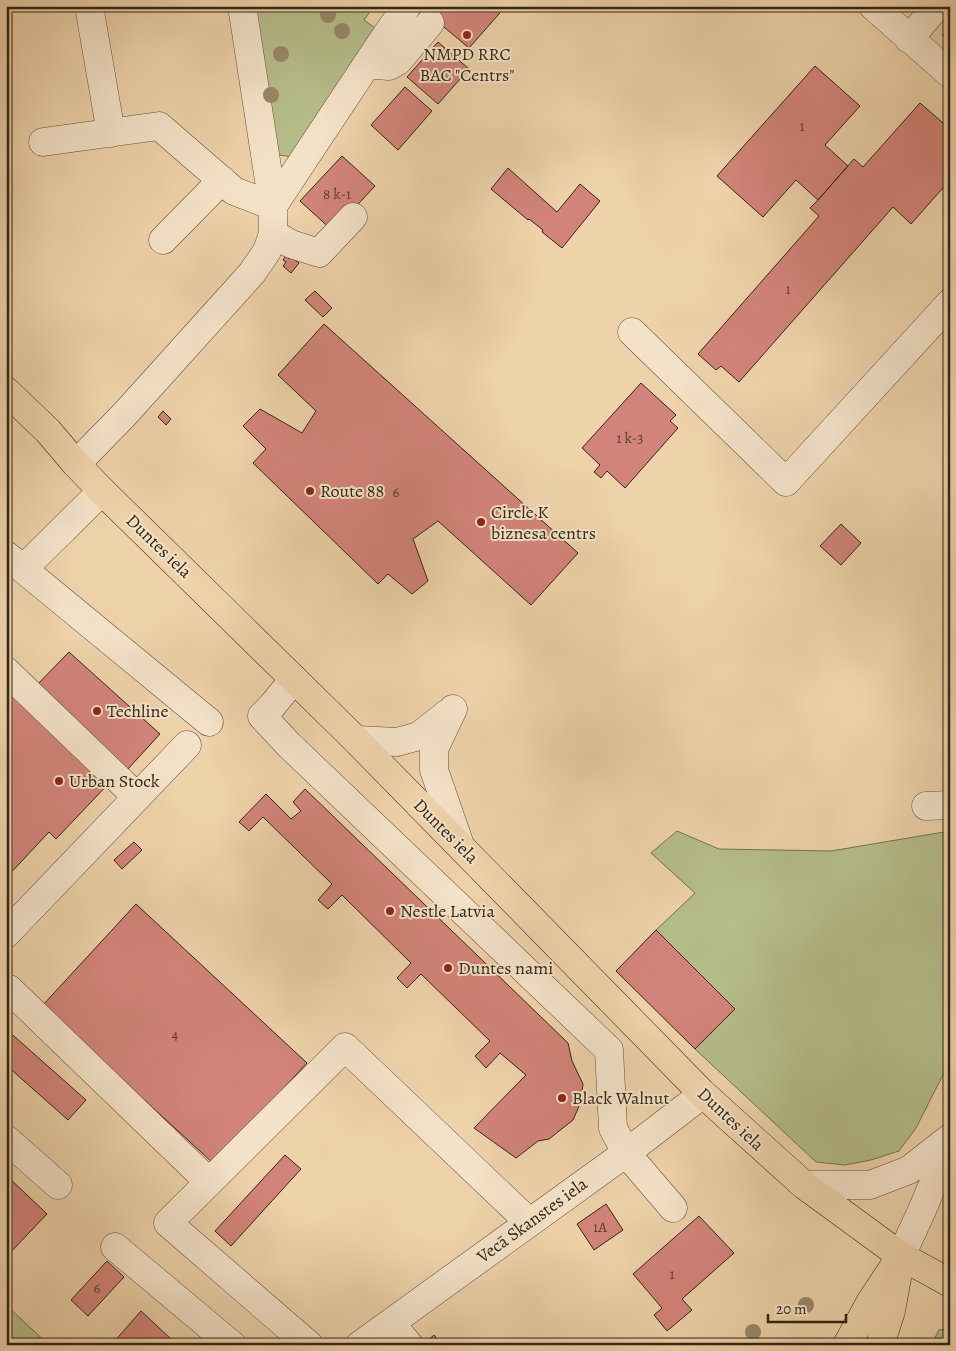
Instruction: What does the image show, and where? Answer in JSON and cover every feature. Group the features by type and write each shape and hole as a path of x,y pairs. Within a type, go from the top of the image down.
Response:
{"main road":[{"name":"Duntes iela","path":"6,391 48,432 102,491 356,740 704,1094 804,1185 901,1256 950,1283"},
{"path":"847,1345 871,1301 901,1256"},
{"path":"880,1345 891,1311 901,1256"}],"street":[{"path":"89,6 111,133"},
{"path":"76,464 124,415 252,273 266,251 273,234 273,206 242,6"},
{"path":"273,206 407,6"},
{"path":"873,6 921,18 950,74"},
{"path":"367,64 389,66 398,61 430,23"},
{"path":"43,142 159,126 234,191 273,206"},
{"path":"163,240 222,180"},
{"path":"273,234 291,244 319,253 353,217"},
{"path":"632,332 786,482 950,303"},
{"path":"102,491 14,562 209,722"},
{"path":"6,671 137,797"},
{"path":"294,679 262,716 609,1050 613,1128 626,1154 673,1208"},
{"path":"356,740 397,742 419,736 453,709 434,749 434,770 460,845"},
{"path":"6,934 187,745"},
{"path":"9,989 209,1182"},
{"path":"309,1345 168,1223 345,1047 528,1222"},
{"name":"Vecā Skanstes iela","path":"360,1345 528,1222 626,1154 704,1094"},
{"path":"6,1138 58,1185"},
{"path":"804,1185 870,1185 909,1170 950,1138"},
{"path":"901,1256 950,1143"},
{"path":"115,1246 232,1345"},
{"path":"392,1323 409,1345"}],"green space":[{"path":"251,6 374,6 364,20 382,33 292,157 279,155 271,145"},
{"path":"677,831 719,849 831,851 950,831 950,1061 916,1128 899,1151 871,1160 845,1165 816,1162 695,1049 735,1009 656,930 695,893 651,853"},
{"path":"6,1305 49,1345 6,1345"},
{"path":"946,1329 950,1331 950,1345 931,1345 939,1330"}],"building":[{"name":"NMPD RRC BAC \"Centrs\"","path":"425,6 506,6 469,48 438,22 440,20"},
{"path":"950,27 950,41 943,35"},
{"path":"438,42 469,69 438,104 407,77"},
{"path":"815,66 860,106 825,145 848,166 818,200 796,180 763,217 717,176"},
{"path":"405,87 432,111 398,150 371,125"},
{"path":"920,103 950,129 950,145 947,148 950,150 950,180 911,224 893,207 739,382 721,366 716,370 698,354 819,216 810,208 854,159 863,167"},
{"path":"342,156 375,186 333,231 300,201"},
{"path":"508,168 557,212 580,184 600,201 562,248 542,232 543,230 491,189"},
{"path":"286,256 289,259 290,256 299,263 291,273 283,266 286,262 283,260"},
{"path":"315,291 332,308 323,317 305,300"},
{"path":"324,324 578,553 531,605 438,521 413,539 428,581 412,594 388,574 378,584 253,463 266,449 243,426 260,409 302,433 316,411 278,375"},
{"path":"641,383 676,415 670,421 678,428 625,488 607,471 601,478 594,472 600,465 582,448"},
{"path":"163,411 171,419 166,425 158,417"},
{"path":"841,524 861,543 841,565 820,546"},
{"name":"Techline","path":"69,652 160,734 127,770 35,687"},
{"name":"Urban Stock","path":"6,681 112,780 56,839 49,832 6,878 6,782 10,778 6,774"},
{"name":"Duntes nami","path":"305,789 568,1043 572,1061 583,1084 580,1104 573,1120 549,1139 538,1141 516,1158 474,1128 526,1075 500,1053 486,1068 475,1056 490,1041 421,974 407,988 397,978 411,963 342,895 328,909 318,900 332,884 263,817 249,831 239,822 266,794 291,819 301,811 293,802"},
{"path":"134,842 142,850 122,869 114,860"},
{"path":"136,904 307,1063 214,1164 42,1006"},
{"path":"656,930 735,1009 695,1049 616,971"},
{"path":"6,1029 86,1100 68,1120 6,1065"},
{"path":"285,1155 301,1169 231,1246 215,1231"},
{"path":"6,1175 47,1214 6,1257"},
{"path":"606,1204 623,1230 594,1250 577,1224"},
{"path":"699,1216 734,1253 682,1299 692,1310 667,1331 654,1315 662,1308 633,1274"},
{"path":"107,1261 124,1277 88,1316 71,1300"},
{"path":"141,1311 171,1339 166,1345 115,1345 113,1343"},
{"path":"434,1335 442,1345 424,1344"}],"place":[{"name":"NMPD RRC BAC \"Centrs\"","path":"467,35"},
{"name":"Route 88","path":"310,491"},
{"name":"Circle K biznesa centrs","path":"481,522"},
{"name":"Techline","path":"97,711"},
{"name":"Urban Stock","path":"59,781"},
{"name":"Nestle Latvia","path":"390,911"},
{"name":"Duntes nami","path":"448,968"},
{"name":"Black Walnut","path":"562,1098"}]}
